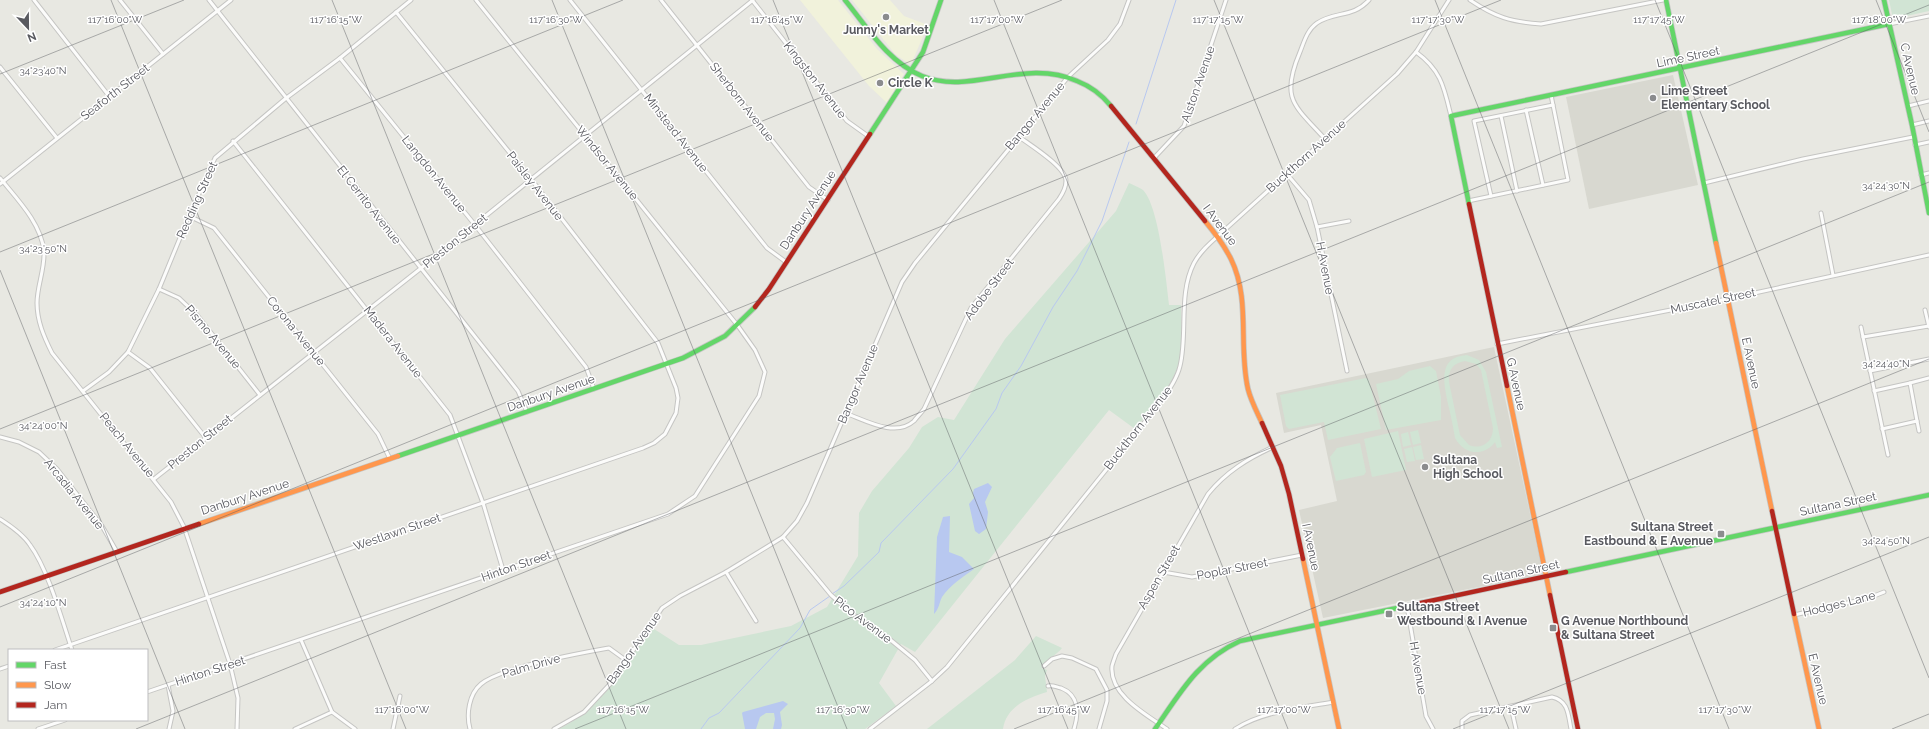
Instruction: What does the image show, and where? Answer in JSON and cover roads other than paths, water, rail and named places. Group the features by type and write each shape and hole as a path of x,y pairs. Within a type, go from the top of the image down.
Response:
{"street":[{"path":"34,0 109,96"},
{"path":"120,0 163,54"},
{"name":"El Cerrito Avenue","path":"209,0 420,269 518,391 527,412"},
{"name":"Seaforth Street","path":"2,183 231,0"},
{"name":"Redding Street","path":"83,391 109,372 128,352 159,289 188,216 215,158 233,141 340,58 411,0"},
{"name":"Windsor Avenue","path":"476,0 738,326"},
{"name":"Minstead Avenue","path":"570,0 767,248 786,262"},
{"name":"Sherborn Avenue","path":"661,0 809,187 828,200"},
{"name":"Preston Street","path":"154,479 205,437 420,269 753,0"},
{"name":"Kingston Avenue","path":"753,0 847,120 868,136"},
{"name":"I Avenue","path":"845,0 896,61 912,71 932,80 974,82 1028,72 1046,72 1068,77 1084,84 1102,96 1218,236 1231,255 1239,276 1244,305 1245,360 1248,388 1286,482 1339,729"},
{"name":"Danbury Avenue","path":"0,592 667,364 708,347 738,326 763,298 912,71 923,52 941,0"},
{"name":"Bangor Avenue","path":"554,729 584,712 611,683 662,608 680,596 726,572 783,537 797,521 807,503 902,282 1018,136 1068,77 1108,40 1120,24 1130,0"},
{"name":"Alston Avenue","path":"1154,158 1184,126 1226,0"},
{"path":"1324,139 1297,109 1290,92 1292,69 1307,34 1316,23 1330,18 1350,14 1362,8 1369,0"},
{"name":"Buckthorn Avenue","path":"870,729 932,681 958,655 1156,407 1171,386 1180,368 1186,295 1190,275 1198,256 1286,173 1397,74 1416,52 1449,0"},
{"path":"1470,0 1503,19 1520,23 1541,24 1664,0"},
{"name":"E Avenue","path":"1664,0 1819,729"},
{"name":"C Avenue","path":"1884,0 1908,106 1929,213"},
{"name":"Paisley Avenue","path":"396,12 531,179 658,343 667,364"},
{"name":"Lime Street","path":"1451,116 1929,16"},
{"name":"G Avenue","path":"1416,52 1429,62 1438,73 1445,90 1578,729"},
{"name":"Langdon Avenue","path":"340,58 475,225 586,367 594,389"},
{"path":"0,67 57,138"},
{"path":"1468,201 1568,180 1551,96"},
{"path":"1908,106 1929,101"},
{"path":"1491,196 1474,122 1553,105"},
{"path":"1526,110 1543,185"},
{"path":"1501,116 1517,191"},
{"path":"1912,125 1929,121"},
{"name":"Adobe Street","path":"846,413 880,426 893,428 905,426 913,421 924,409 971,308 1060,199 1066,188 1066,180 1061,169 1018,136"},
{"path":"1704,183 1803,159 1913,137"},
{"name":"Madera Avenue","path":"233,141 450,415 483,503 503,570"},
{"path":"1915,145 1929,142"},
{"name":"H Avenue","path":"1286,173 1309,200 1317,227 1347,371"},
{"path":"1921,175 1929,173"},
{"name":"Peach Avenue","path":"0,178 2,183 37,227 44,251 42,277 37,302 41,332 52,352 171,502 184,528 230,664 238,698 237,729"},
{"path":"1821,213 1833,275"},
{"name":"Corona Avenue","path":"188,216 214,228 378,434 390,459"},
{"path":"1317,227 1349,221"},
{"name":"Muscatel Street","path":"1497,344 1727,299 1929,255"},
{"name":"Pismo Avenue","path":"159,289 179,298 197,315 260,395"},
{"path":"1863,337 1929,326 1925,310"},
{"name":"Hinton Street","path":"148,692 668,514 695,496 759,396 765,372 755,350 738,326"},
{"path":"1861,327 1888,455"},
{"path":"128,352 150,368 205,437"},
{"path":"1870,371 1929,359"},
{"name":"Westlawn Street","path":"58,649 643,448 660,439 669,428 676,413 678,398 667,364"},
{"path":"1874,391 1929,378"},
{"path":"1910,383 1919,431"},
{"path":"1882,429 1916,421"},
{"name":"Arcadia Avenue","path":"0,437 19,442 39,452 57,469 102,526 117,552"},
{"name":"Aspen Street","path":"1167,729 1120,692 1115,680 1112,666 1116,654 1196,512 1218,482 1248,459 1273,447"},
{"name":"Sultana Street","path":"1155,729 1200,668 1213,654 1231,644 1248,639 1929,495"},
{"path":"0,519 16,530 30,545 46,576 72,649"},
{"name":"Pico Avenue","path":"783,537 831,595 855,616 887,637 915,660 932,681"},
{"name":"Poplar Street","path":"1163,572 1192,578 1302,555"},
{"path":"726,572 756,621"},
{"name":"Hodges Lane","path":"1794,615 1869,598 1884,592"},
{"name":"H Avenue","path":"1407,606 1426,716 1433,729"},
{"path":"301,640 332,712 355,729"},
{"name":"Palm Drive","path":"470,729 470,699 481,684 505,672 582,652 609,648 627,661"},
{"path":"1044,666 1052,659 1062,656 1072,658 1096,669 1107,690 1107,701 1098,729"},
{"path":"168,685 172,710 169,729"},
{"path":"1048,686 1051,685 1068,691 1076,702 1078,713 1074,729"},
{"path":"393,729 400,696"},
{"path":"1462,729 1462,721 1466,717 1552,698 1560,699 1566,704 1571,729"},
{"path":"1235,729 1245,722 1263,716 1333,702"},
{"path":"1511,707 1516,729"},
{"path":"295,729 332,712"},
{"path":"38,729 62,721"}],"water":[{"path":"988,483 992,487 985,502 988,512 986,529 979,534 975,531 969,504 974,498 974,489"},
{"path":"950,516 949,552 962,557 974,569 945,593 934,614 937,537 943,517"},
{"path":"783,701 788,704 780,712 782,725 781,729 773,729 775,719 774,713 766,713 760,717 756,729 745,729 743,712"}],"waterway":[{"path":"1136,124 1176,0"},
{"path":"832,594 844,586 879,552 881,543 953,469 996,409 1002,393 1021,366 1053,307 1077,271 1102,221 1129,142"},
{"path":"701,729 709,718 719,713 800,628 810,610 830,596"}],"place":[{"name":"Junny's Market","path":"886,17"},
{"name":"Circle K","path":"880,83"},
{"name":"Lime Street Elementary School","path":"1653,98"},
{"name":"Sultana High School","path":"1425,467"},
{"name":"Sultana Street Eastbound & E Avenue","path":"1721,534"},
{"name":"Sultana Street Westbound & I Avenue","path":"1389,614"},
{"name":"G Avenue Northbound & Sultana Street","path":"1553,628"}]}
